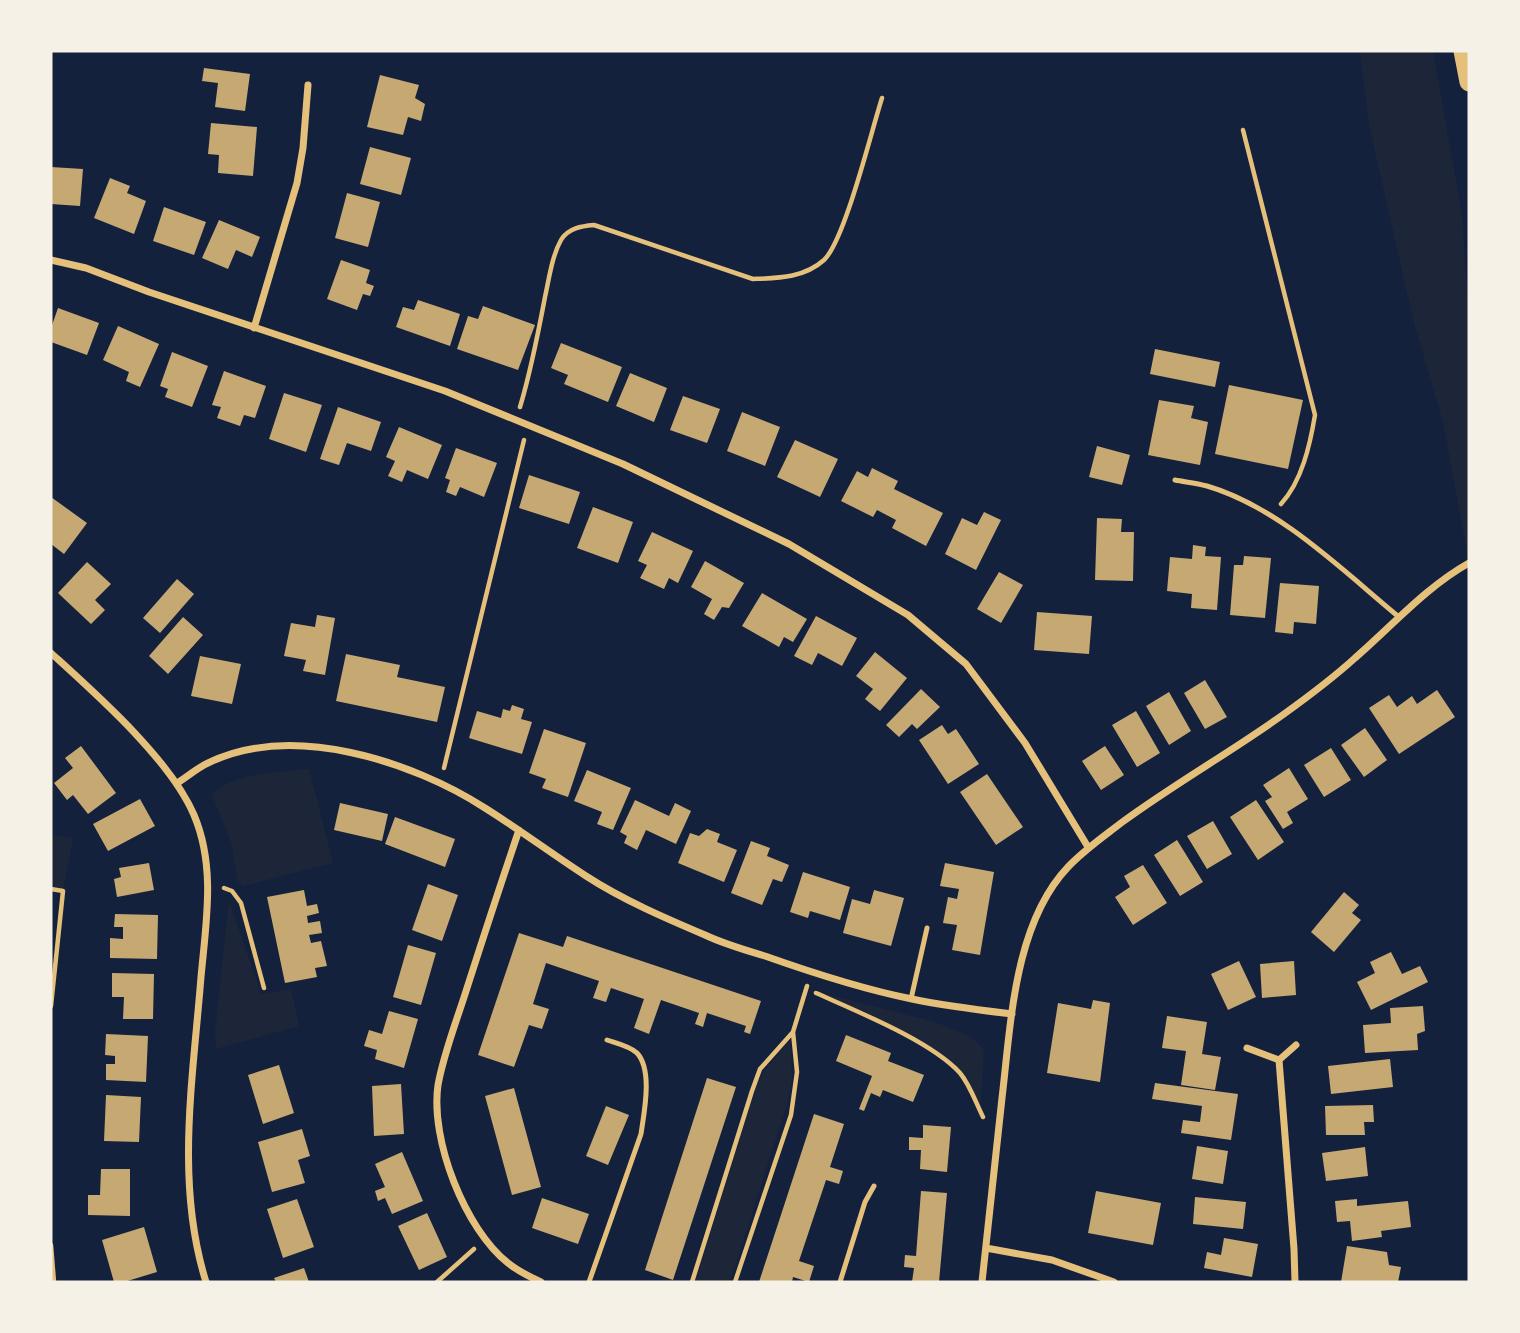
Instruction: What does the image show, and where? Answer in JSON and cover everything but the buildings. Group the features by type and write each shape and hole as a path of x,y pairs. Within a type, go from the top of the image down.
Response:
{"highway":[{"path":"1463,51 1469,82"}],"street":[{"path":"254,328 297,183 308,85"},
{"path":"51,260 86,268 254,328 445,391 622,464 789,544 908,615 966,664 1025,743 1088,847"},
{"path":"982,1282 1012,1014 1035,919 1051,888 1067,867 1088,847 1152,800 1267,727 1355,659 1399,617 1452,573 1469,563"},
{"path":"51,653 94,692 177,783 200,832 206,856 208,888 188,1136 191,1213 198,1256 206,1282"},
{"path":"177,783 208,763 241,752 280,746 347,752 397,765 441,782 484,807 588,878 709,937 811,972 911,999 1012,1014"},
{"path":"519,830 447,1049 438,1087 441,1142 465,1205 485,1239 508,1263 541,1282"},
{"path":"1279,1060 1296,1045"},
{"path":"1247,1048 1279,1060"},
{"path":"1279,1060 1295,1282"},
{"path":"986,1248 1052,1260 1114,1282"}],"lane":[{"path":"1175,481 1217,490 1270,516 1300,535 1399,617"},
{"path":"911,999 927,928"},
{"path":"589,1282 641,1134 645,1109 644,1063 635,1051 607,1040"},
{"path":"840,1282 865,1202 874,1186"}],"path":[{"path":"516,419 528,381 552,266 561,240 569,232 580,226 594,225 753,279 781,278 804,273 825,259 838,238 882,99"},
{"path":"1243,130 1315,415 1310,442 1292,492 1270,516"},
{"path":"441,782 528,424"},
{"path":"208,888 232,891 241,903 264,988"},
{"path":"51,889 63,891 51,1006"},
{"path":"735,1282 792,1115 797,1072 793,1032 811,972"},
{"path":"806,989 869,1017 943,1059 961,1074 996,1147"},
{"path":"692,1282 760,1069 793,1032"},
{"path":"437,1282 485,1239"},
{"path":"51,1245 54,1282"}],"shaded area":[{"path":"1360,51 1433,51 1462,215 1469,320 1469,595 1466,546 1443,422 1413,319 1369,125"},
{"path":"309,769 333,863 243,886 238,881 231,842 212,795 231,782 244,778"},
{"path":"51,835 73,838 63,891 51,889"},
{"path":"229,900 261,994 291,989 299,1026 216,1049 215,1032"},
{"path":"806,989 935,1022 969,1036 984,1051 980,1110 959,1072 928,1047 887,1025"},
{"path":"790,1040 792,1080 788,1101 730,1282 695,1282 757,1084 764,1071"}]}
